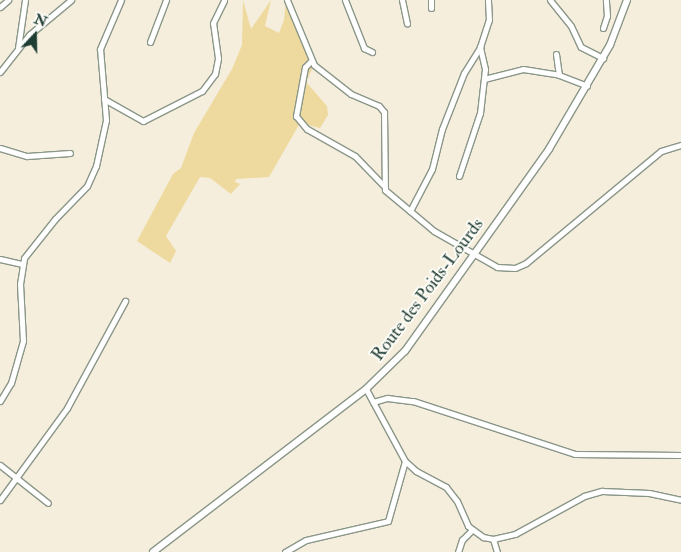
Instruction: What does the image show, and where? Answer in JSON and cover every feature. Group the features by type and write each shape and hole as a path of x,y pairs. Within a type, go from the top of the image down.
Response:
{"street":[{"path":"0,7 8,0"},
{"path":"18,48 26,0"},
{"path":"0,72 18,48 71,0"},
{"path":"0,401 11,383 23,341 20,284 22,264 32,245 88,183 96,166 105,123 100,49 121,0"},
{"path":"150,42 166,0"},
{"path":"104,99 143,121 202,91 214,74 218,58 214,23 224,0"},
{"path":"287,0 311,61 351,94 379,106 384,112 383,186"},
{"path":"345,0 364,48 372,52"},
{"path":"402,0 407,23"},
{"path":"431,0 431,8"},
{"path":"410,211 432,169 442,129 464,73 480,47 489,20 488,0"},
{"path":"550,0 571,26 581,47 603,58"},
{"path":"603,28 607,17 606,0"},
{"name":"Route des Poids-Lourds","path":"153,552 366,389 405,351 539,165 603,58 627,0"},
{"path":"459,176 480,114 486,63 480,47"},
{"path":"556,54 558,75"},
{"path":"311,61 305,67 296,116 307,129 355,156 383,186 441,236 500,268 521,266 578,223 661,151 681,145"},
{"path":"484,79 522,69 558,75 587,86"},
{"path":"0,148 27,156 70,153"},
{"path":"0,259 22,264"},
{"path":"0,500 78,392 125,301"},
{"path":"366,389 404,461 416,471 446,487 457,501 472,530 493,539 514,534 584,496 602,491 649,493 681,500"},
{"path":"373,402 387,398 413,401 575,454 681,455"},
{"path":"285,552 306,540 388,521 404,461"},
{"path":"0,465 17,476 48,503"},
{"path":"458,552 462,540 472,530"},
{"path":"493,539 497,552"}],"sand":[{"path":"243,0 251,29 271,0 265,26 279,33 284,20 286,0 314,65 306,82 327,106 328,115 320,128 300,123 269,177 236,179 235,182 240,184 231,194 210,178 200,177 166,236 176,251 170,263 137,241 173,174 181,168 194,133 232,69 242,45"}]}
